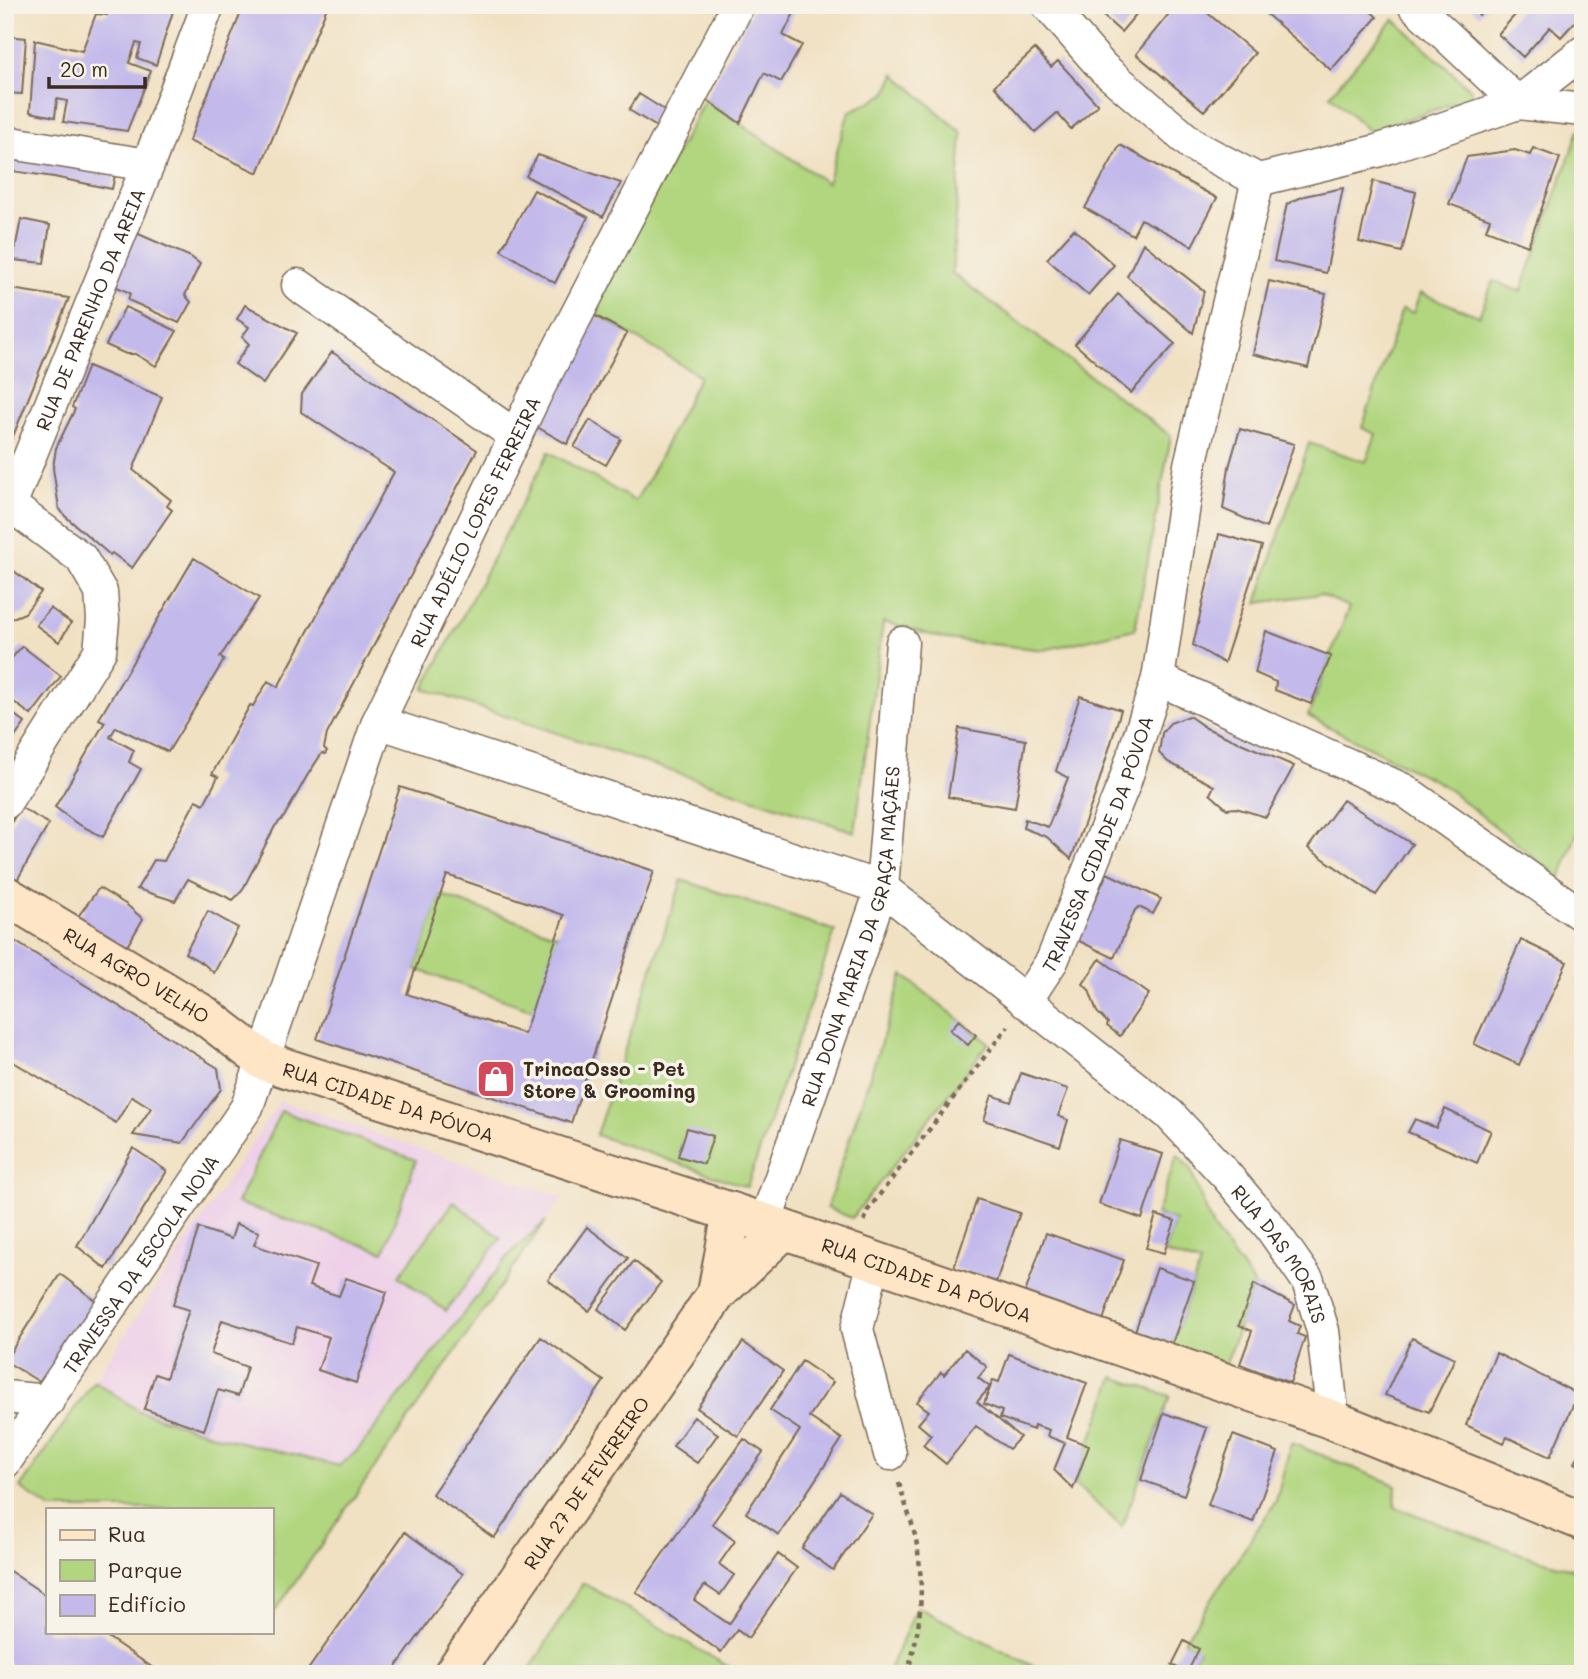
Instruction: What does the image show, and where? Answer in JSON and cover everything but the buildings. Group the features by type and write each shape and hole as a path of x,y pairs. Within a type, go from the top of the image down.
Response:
{"street":[{"name":"RUA DE PARENHO DA AREIA","path":"5,803 100,651 103,620 101,592 81,558 8,504 148,166 208,5"},
{"name":"RUA ADÉLIO LOPES FERREIRA","path":"264,1061 378,722 538,389 738,5"},
{"path":"1048,5 1103,68 1194,146 1258,180 1377,151 1518,103 1583,52"},
{"path":"1413,5 1518,103 1583,110"},
{"path":"5,142 148,166"},
{"name":"TRAVESSA CIDADE DA PÓVOA","path":"1025,1003 1052,961 1125,784 1158,679 1190,465 1258,180"},
{"path":"298,285 516,436"},
{"name":"RUA DONA MARIA DA GRAÇA MAÇÃES","path":"760,1222 882,888 902,643"},
{"path":"1158,679 1404,790 1583,916"},
{"path":"378,722 882,888"},
{"name":"RUA DAS MORAIS","path":"882,888 1169,1114 1271,1228 1308,1281 1323,1331 1333,1420"},
{"name":"RUA AGRO VELHO","path":"5,895 204,1015 264,1061"},
{"name":"RUA CIDADE DA PÓVOA","path":"264,1061 760,1222 1333,1420 1583,1521"},
{"name":"TRAVESSA DA ESCOLA NOVA","path":"5,1462 247,1107 264,1061"},
{"name":"RUA 27 DE FEVEREIRO","path":"717,1293 760,1222"},
{"name":"RUA 27 DE FEVEREIRO","path":"453,1674 717,1293 760,1222"},
{"path":"863,1257 857,1329 890,1454"},
{"path":"5,1397 48,1401"}],"path":[{"path":"863,1257 868,1210 1025,1003"},
{"path":"890,1454 916,1540 922,1595 918,1640 908,1674"}],"shaded area":[{"path":"280,1101 563,1197 546,1221 510,1254 357,1451 338,1466 220,1437 139,1411 94,1381"}],"green space":[{"path":"1394,19 1472,91 1472,95 1468,99 1369,131 1330,95"},
{"path":"895,74 962,133 952,273 1171,436 1135,629 1044,650 946,639 883,622 855,832 424,689 549,452 635,501 700,376 593,312 705,99 827,183 849,112 886,94"},
{"path":"1579,130 1583,130 1583,817 1560,878 1443,785 1308,716 1349,607 1320,594 1257,603 1309,443 1366,462 1376,434 1362,428 1402,309 1413,313 1420,293 1479,316 1493,281 1521,292"},
{"path":"682,880 835,931 747,1187 596,1135"},
{"path":"440,895 558,935 533,1010 415,969"},
{"path":"903,975 989,1043 852,1218 827,1208"},
{"path":"281,1111 416,1160 384,1252 237,1203"},
{"path":"1177,1155 1190,1168 1213,1228 1254,1284 1225,1366 1171,1347 1200,1264 1164,1253 1175,1221 1156,1215"},
{"path":"454,1202 501,1238 446,1311 399,1276"},
{"path":"546,1221 273,1614 273,1508 50,1508 20,1488 94,1381 139,1411 220,1437 339,1466 357,1451 510,1254"},
{"path":"1114,1377 1170,1396 1122,1527 1075,1484"},
{"path":"1291,1443 1396,1485 1395,1507 1527,1556 1583,1572 1583,1674 1153,1674 1166,1666 1187,1672 1199,1650 1184,1641 1276,1501"},
{"path":"583,1583 741,1674 527,1674"},
{"path":"917,1607 1049,1674 887,1674"}],"place":[{"name":"TrincaOsso - Pet Store & Grooming","path":"496,1079"}]}
